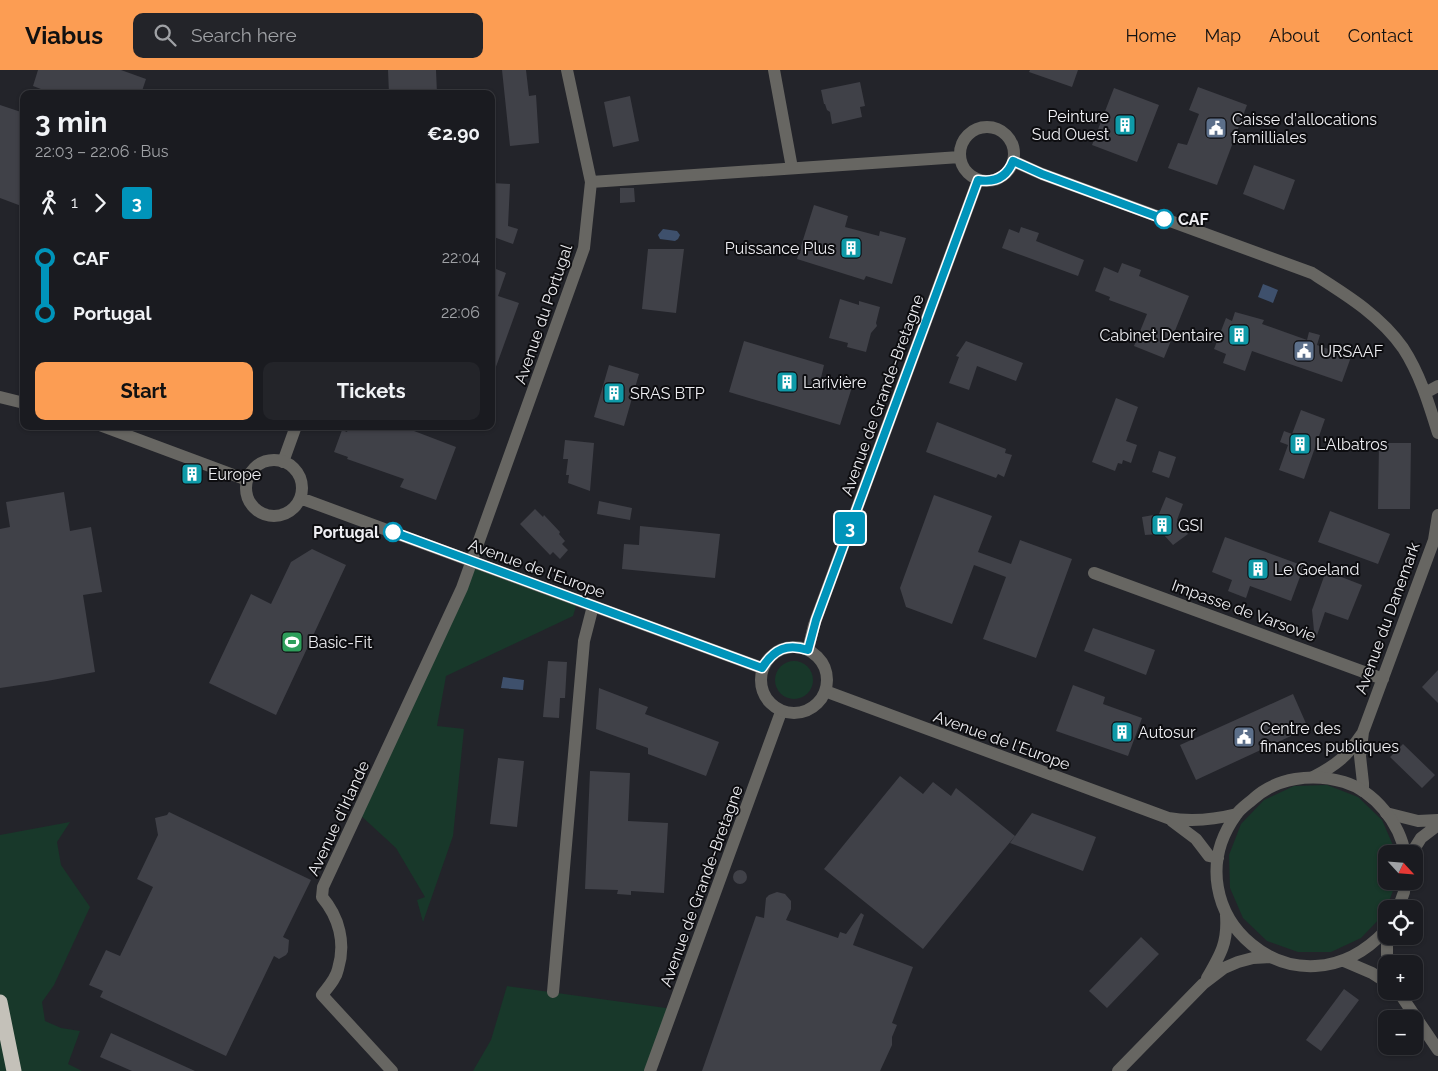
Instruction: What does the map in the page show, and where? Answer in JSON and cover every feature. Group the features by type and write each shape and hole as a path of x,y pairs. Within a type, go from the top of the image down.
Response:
{"highway":[{"path":"0,1002 14,1071"}],"street":[{"name":"Avenue du Portugal","path":"472,561 584,248 591,182 567,70"},
{"path":"774,70 792,168"},
{"path":"985,127 994,128 1002,131 1013,144 1013,161 1006,174 1000,178 993,181 978,180 966,171 960,157 960,148 969,134 977,129 985,127"},
{"path":"591,182 960,157"},
{"path":"1013,161 1042,174 1312,273 1348,295 1385,326 1403,349 1426,393 1438,433"},
{"name":"Avenue de Grande-Bretagne","path":"808,650 816,620 978,180"},
{"path":"1426,393 1438,386"},
{"path":"0,397 20,402"},
{"path":"113,430 247,480"},
{"path":"283,462 295,430"},
{"path":"266,462 283,462 297,473 300,481 300,498 289,512 273,516 264,515 251,505 247,497 247,480 258,466 266,462"},
{"name":"Avenue de l'Europe","path":"300,498 762,668"},
{"name":"Avenue du Danemark","path":"1363,792 1364,783 1360,756 1363,732 1434,540 1438,515"},
{"name":"Avenue d'Irlande","path":"392,1071 322,995 338,970 342,938 333,910 322,897 323,887 458,596 472,561"},
{"name":"Impasse de Varsovie","path":"1094,573 1383,678"},
{"path":"553,992 584,641 593,606"},
{"path":"798,647 808,650 816,655 826,672 827,682 825,691 820,701 802,713 781,712 765,698 761,689 760,678 762,668 768,658 782,649 798,647"},
{"name":"Avenue de l'Europe","path":"825,691 1168,818 1187,821 1205,820 1237,814"},
{"name":"Avenue de Grande-Bretagne","path":"650,1071 781,712"},
{"name":"Avenue du Danemark","path":"1313,777 1341,760 1363,732"},
{"path":"1378,939 1360,953 1344,961 1326,966 1288,964 1271,957 1247,941 1237,930 1226,912 1218,886 1218,858 1222,842 1237,814 1258,794 1284,781 1313,777 1347,783 1375,801 1386,812 1397,831 1401,845"},
{"path":"1386,812 1418,821 1438,820"},
{"name":"Avenue de l'Europe","path":"1168,818 1184,828 1196,839 1209,856 1218,858"},
{"path":"1417,845 1421,838 1438,825"},
{"path":"1203,984 1223,947 1227,933 1226,912"},
{"path":"1118,1071 1203,984 1224,968 1253,958 1271,957"},
{"path":"1344,961 1365,969 1378,977"},
{"path":"1403,1000 1438,1050"}],"green space":[{"path":"472,561 578,600 573,616 446,676 437,726 464,729 453,836 423,922 417,900 425,897 396,848 358,813"},
{"path":"794,661 808,666 813,680 808,694 794,699 780,694 775,680 780,666"},
{"path":"1327,785 1358,797 1382,820 1393,845 1378,845 1378,890 1393,890 1389,900 1378,900 1378,920 1361,938 1331,952 1298,952 1267,941 1243,918 1230,888 1229,855 1241,824 1264,800 1294,786"},
{"path":"70,822 57,842 61,865 90,907 54,985 42,1002 45,1021 61,1028 80,1031 68,1064 82,1071 0,1071 0,835"},
{"path":"507,986 673,1009 650,1071 473,1071 491,1040"}],"water":[{"path":"663,229 677,231 680,235 678,239 675,241 660,239 658,235"},
{"path":"1263,284 1278,290 1273,303 1258,297"},
{"path":"503,677 524,680 523,690 501,688"}],"building":[{"path":"38,70 121,70 146,79 142,90 44,90 33,86"},
{"path":"388,70 436,70 437,90 389,90"},
{"path":"502,70 526,70 529,96 536,95 539,143 510,146"},
{"path":"1030,70 1078,70 1072,87 1029,72"},
{"path":"860,82 865,106 860,107 862,117 832,124 830,112 824,104 821,90"},
{"name":"Caisse d'allocations familliales","path":"1198,87 1247,105 1217,185 1168,168 1178,143 1187,145 1199,114 1189,110"},
{"name":"Peinture Sud Ouest","path":"1114,88 1159,105 1137,162 1092,145"},
{"path":"630,96 639,141 613,147 604,102"},
{"path":"0,105 20,112 20,206 0,198"},
{"path":"1254,165 1295,180 1284,210 1243,194"},
{"path":"495,183 510,184 508,226 518,229 513,244 495,237"},
{"path":"620,188 634,188 635,202 620,203"},
{"name":"Puissance Plus","path":"814,205 848,216 845,227 879,236 880,231 906,238 892,284 866,276 864,280 797,259"},
{"path":"1021,227 1039,233 1036,241 1084,260 1078,276 1002,248 1009,229 1019,233"},
{"path":"648,249 684,249 676,313 642,309"},
{"path":"1122,263 1141,270 1139,276 1189,296 1164,358 1134,346 1147,314 1109,300 1110,297 1095,291 1104,267 1118,273"},
{"path":"495,269 506,273 498,296 519,303 495,369"},
{"path":"840,299 859,305 859,301 880,307 877,326 871,333 866,352 847,347 848,343 829,338"},
{"path":"1235,312 1264,320 1262,324 1307,340 1309,332 1320,335 1317,345 1351,357 1342,382 1252,351 1245,371 1223,363 1226,354 1214,349 1226,318 1232,321"},
{"name":"Larivière","path":"744,341 824,365 821,378 852,387 840,425 729,392"},
{"path":"966,341 1023,363 1016,381 977,366 969,390 949,383 959,357 956,356"},
{"name":"SRAS BTP","path":"609,365 639,374 624,426 594,417"},
{"path":"1116,398 1138,407 1126,441 1137,445 1131,463 1123,460 1122,464 1118,463 1115,471 1092,462"},
{"name":"L'Albatros","path":"1301,410 1325,419 1304,479 1279,470 1288,445 1280,442 1284,431 1292,434"},
{"path":"937,422 1006,449 1005,453 1012,455 1004,477 998,474 996,478 926,452"},
{"path":"342,430 347,432 348,430 411,430 456,447 436,500 400,487 404,479 347,459 348,457 334,452"},
{"path":"565,440 594,443 590,491 568,483 569,475 566,475 568,459 563,459"},
{"path":"1379,443 1411,443 1410,509 1378,509"},
{"path":"1159,451 1176,457 1169,478 1152,472"},
{"path":"64,492 70,531 91,527 102,592 83,595 95,672 0,688 0,529 10,527 6,502"},
{"path":"934,495 992,516 978,552 1011,564 1020,540 1072,559 1036,658 983,639 1006,577 974,565 952,624 906,607 900,588"},
{"name":"GSI","path":"1166,497 1183,504 1177,520 1188,534 1173,545 1164,535 1145,535 1142,517 1159,514"},
{"path":"599,501 632,508 630,520 597,514"},
{"path":"535,509 543,517 544,515 560,532 559,534 565,541 562,544 568,550 560,559 553,552 550,555 520,524"},
{"path":"1330,511 1390,534 1378,564 1318,542"},
{"path":"640,526 720,534 715,578 622,569 624,544 639,545"},
{"name":"Le Goeland","path":"1225,537 1304,566 1291,601 1250,586 1246,598 1228,591 1232,580 1212,572"},
{"path":"312,549 346,565 276,715 209,683 251,594 271,604 291,562"},
{"path":"1326,571 1362,585 1348,620 1325,612 1315,641 1312,610"},
{"path":"1093,628 1155,650 1146,675 1084,651"},
{"path":"548,661 567,662 565,698 560,698 559,718 543,717"},
{"path":"1438,670 1438,703 1422,687"},
{"path":"1073,685 1105,697 1103,704 1142,718 1128,756 1056,731"},
{"path":"599,688 648,707 645,714 719,742 706,776 648,754 648,748 596,729"},
{"name":"Centre des finances publiques","path":"1293,694 1308,728 1196,780 1180,745"},
{"path":"1403,744 1435,775 1422,788 1390,757"},
{"path":"498,758 524,761 517,827 490,824"},
{"path":"590,771 630,773 628,821 668,823 664,893 631,891 631,895 617,894 618,890 585,889"},
{"path":"900,776 923,794 933,782 951,796 956,788 1015,836 923,949 824,869"},
{"path":"169,812 311,880 283,937 289,940 288,952 279,959 274,956 226,1056 100,997 103,991 89,985 106,950 120,956 153,887 137,879 158,835 155,818 167,815"},
{"path":"1032,813 1096,837 1083,871 1010,843"},
{"path":"740,870 745,872 747,877 745,882 740,884 735,882 733,877 735,872"},
{"path":"777,892 785,894 791,901 791,909 786,920 838,938 840,932 846,934 861,913 864,915 853,945 913,967 892,1023 897,1025 892,1037 892,1045 880,1071 702,1071 756,916 764,918 766,898"},
{"path":"1141,937 1159,954 1107,1008 1089,991"},
{"path":"1344,989 1359,1000 1321,1051 1306,1040"},
{"path":"111,1033 195,1071 132,1071 100,1057"}],"bus line":[{"name":"3","path":"393,532 762,668 768,658 776,651 787,647 798,647 808,650 814,625 978,180 985,182 1000,178 1006,174 1013,161 1042,174 1164,219"}],"place":[{"name":"Peinture Sud Ouest","path":"1125,125"},
{"name":"Caisse d'allocations familliales","path":"1216,128"},
{"name":"CAF","path":"1164,219"},
{"name":"Puissance Plus","path":"851,248"},
{"name":"Cabinet Dentaire","path":"1239,335"},
{"name":"URSAAF","path":"1304,351"},
{"name":"Larivière","path":"787,382"},
{"name":"SRAS BTP","path":"614,393"},
{"name":"L'Albatros","path":"1300,444"},
{"name":"Europe","path":"192,474"},
{"name":"GSI","path":"1162,525"},
{"name":"Portugal","path":"393,532"},
{"name":"Le Goeland","path":"1258,569"},
{"name":"Basic-Fit","path":"292,642"},
{"name":"Autosur","path":"1122,732"},
{"name":"Centre des finances publiques","path":"1244,737"}]}
